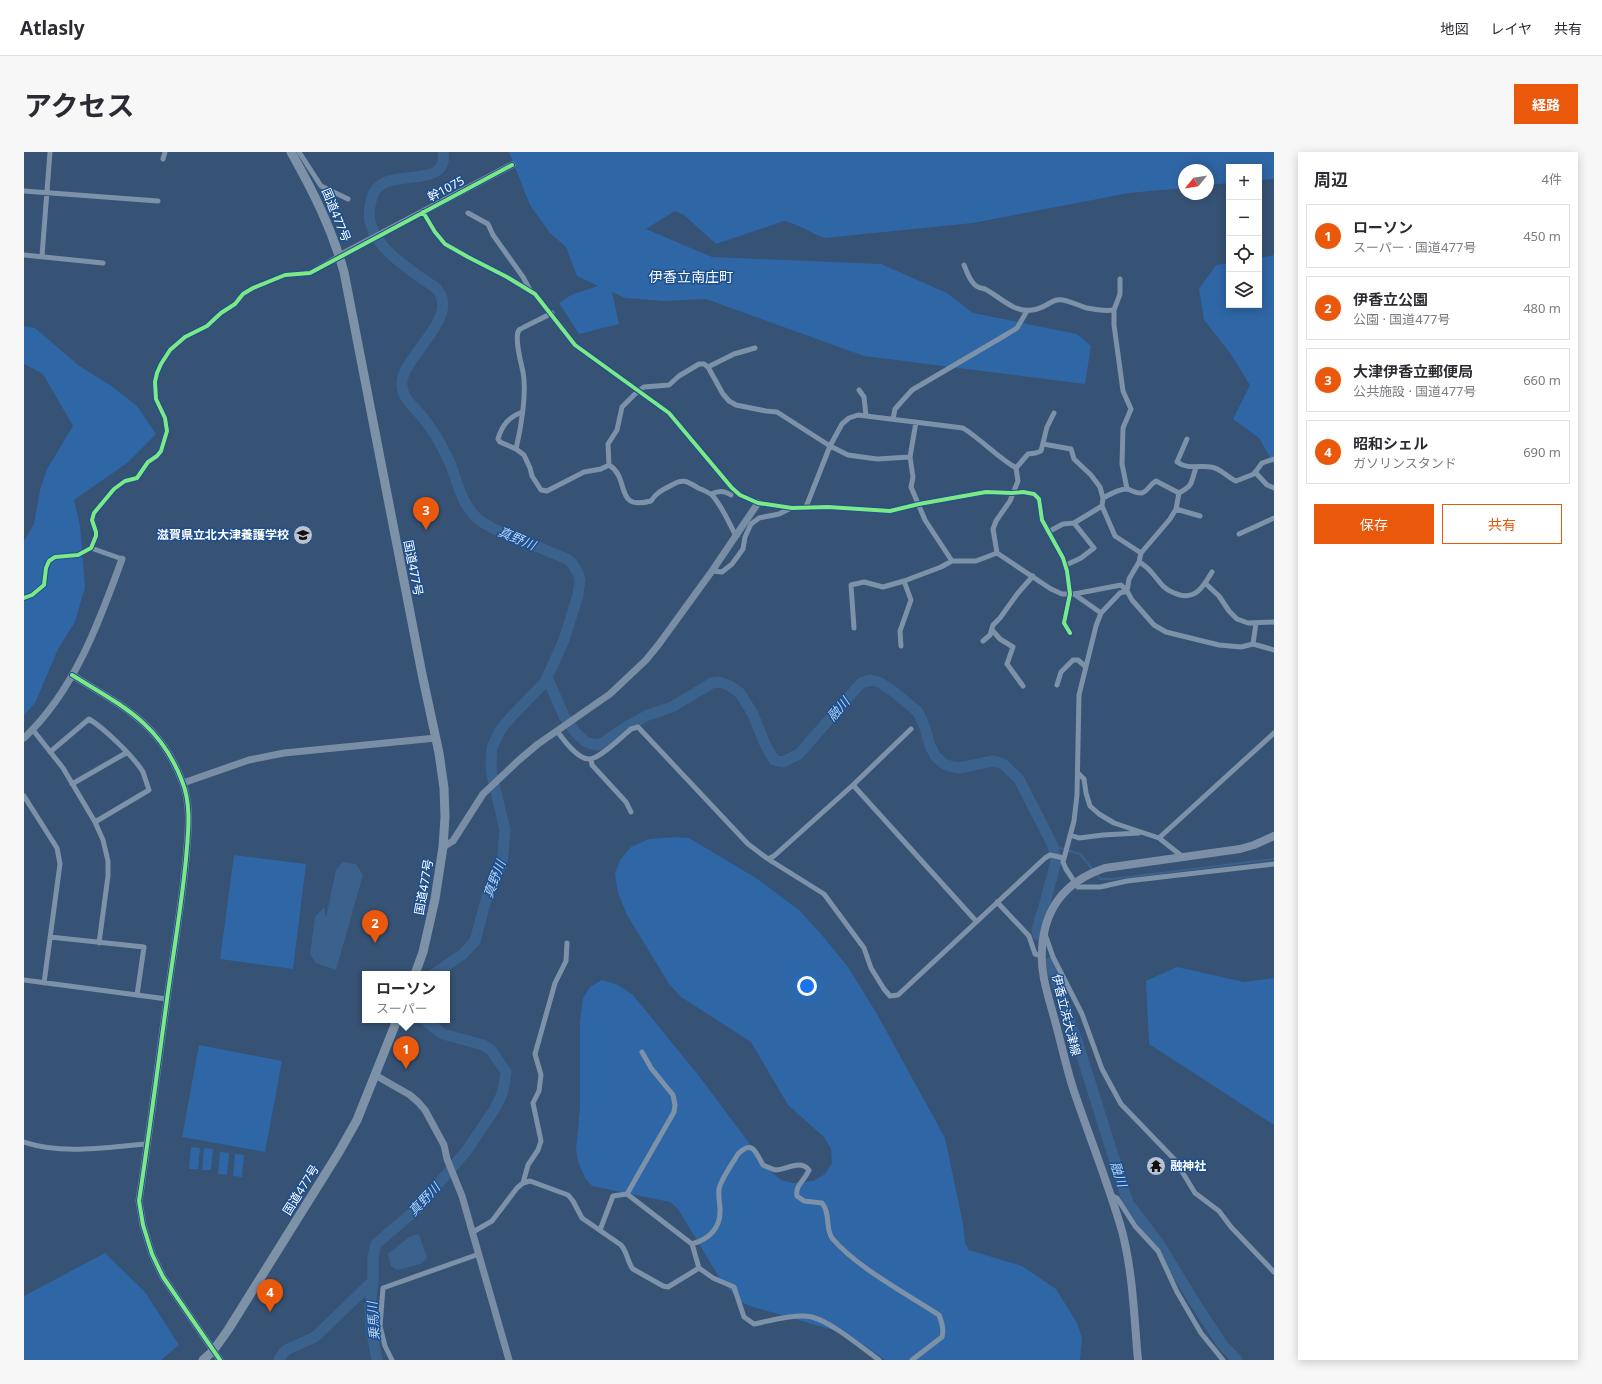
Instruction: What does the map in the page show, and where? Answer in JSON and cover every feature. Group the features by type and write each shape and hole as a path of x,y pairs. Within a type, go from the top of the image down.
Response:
{"highway":[{"name":"国道477号","path":"291,152 313,190 326,219 339,256 349,296 367,394 436,738 444,788 445,817 443,847 429,928 416,971"},
{"name":"国道477号","path":"203,1360 213,1350 228,1330 339,1152 357,1120 396,1023"}],"main road":[{"name":"伊香立浜大津線","path":"1138,1360 1126,1252 1122,1231 1070,1079 1043,969 1042,956 1044,931 1050,914 1061,894 1074,882 1089,873 1105,868 1240,849 1254,845 1274,836"}],"street":[{"path":"42,256 50,152"},
{"path":"163,158 165,152"},
{"path":"298,152 321,186 348,199"},
{"name":"幹1075","path":"339,256 512,165"},
{"path":"24,191 158,201"},
{"path":"423,212 435,232 445,244 468,258 507,276 535,294 552,313 575,344 587,355 669,413 732,488 740,495 758,503 792,508 828,507 890,511 919,504 986,492 1023,492 1034,494 1039,499 1042,520 1066,565 1072,594 1064,623 1070,633"},
{"path":"468,213 488,224 493,235 523,277 530,291"},
{"path":"24,254 103,263"},
{"path":"24,598 32,595 44,585 46,568 49,561 55,557 78,555 91,548 96,536 92,520 94,513 114,489 125,481 137,478 148,462 157,456 163,446 167,431 165,418 156,399 155,382 161,364 170,350 185,337 207,326 221,313 235,304 243,294 253,288 285,275 310,273 339,256"},
{"path":"964,265 975,286 985,290 1012,306 1027,311 1042,308 1058,300 1103,311 1114,310"},
{"path":"1120,279 1120,294 1114,310 1114,325 1123,391 1131,409 1123,428 1122,464 1127,489"},
{"path":"893,419 895,409 912,390 1017,328 1027,311"},
{"path":"516,449 522,412 524,378 517,339 518,332 521,328 533,324 552,313"},
{"path":"708,367 734,354 755,348"},
{"path":"736,536 719,505 711,494 697,487 692,482 683,481 675,483 655,494 651,501 635,503 629,501 625,495 618,472 609,465 608,444 617,430 622,407 644,387 669,385 679,376 699,364 704,364 708,367 729,401 736,405 777,412 830,446 848,455 862,458 893,459 910,457"},
{"path":"859,390 864,397 866,416"},
{"path":"522,412 512,416 507,421 498,439 500,442 516,449 524,455 532,476 541,490 547,491 584,472 601,469 609,465"},
{"path":"1054,413 1047,427 1041,451 1028,454 1016,468 1018,481 1010,501 996,521 993,529 997,553 1062,594 1072,594 1121,585 1154,625 1166,632 1219,645 1241,647 1253,644 1274,650"},
{"path":"806,507 830,446 842,424 849,418 858,415 963,428 975,435 1004,461 1016,468"},
{"path":"916,422 910,457 913,478 911,487 925,520 952,561"},
{"path":"1187,439 1177,462 1181,465 1196,468 1212,467 1236,481 1255,472 1262,463 1274,459"},
{"path":"1043,444 1071,449 1074,459 1091,475 1100,487 1103,498 1102,506 1115,536 1140,554"},
{"path":"1178,493 1192,483 1196,468"},
{"path":"1255,472 1267,485 1274,488"},
{"path":"1103,498 1112,492 1127,489 1140,494 1146,491 1152,483 1156,481 1178,493"},
{"path":"711,494 720,491 725,491 731,494"},
{"path":"1127,591 1129,579 1139,562 1140,554 1157,532 1170,519 1176,509 1178,493"},
{"path":"443,847 453,841 483,794 519,760 610,694 630,677 659,644 712,571 758,503"},
{"path":"1048,532 1063,524 1074,522 1102,506"},
{"path":"712,571 722,572 732,564 743,549 751,524 759,518 779,514 792,508"},
{"path":"1176,509 1200,516"},
{"path":"1239,534 1274,518"},
{"path":"1066,565 1081,558 1094,548 1074,522"},
{"path":"24,738 33,730 58,700 72,675 91,640 122,559 91,548"},
{"path":"854,628 851,585 864,582 883,588 941,568 952,561 976,561 997,553"},
{"path":"1139,562 1145,565 1164,587 1172,593 1191,596 1199,592 1212,572"},
{"path":"983,641 990,634 993,625 1033,576"},
{"path":"901,646 900,631 911,600 904,581"},
{"path":"1205,583 1219,596 1229,611 1237,619 1248,623 1274,622"},
{"path":"1127,591 1120,593 1101,613 1086,667 1080,695 1078,773 1074,821 1063,862 1066,869 1078,887 1100,887 1127,881 1274,864"},
{"path":"1072,594 1101,613"},
{"path":"1253,644 1256,623"},
{"path":"992,630 1000,639 1013,647 1007,664 1023,686"},
{"path":"1057,685 1061,672 1073,660 1078,660 1086,667"},
{"path":"72,675 127,709 145,723 161,741 183,783 188,808 189,828 184,885 139,1201 143,1225 152,1254 163,1276 220,1360"},
{"path":"50,752 89,719 99,725 126,752 142,772 150,790 95,822"},
{"path":"557,731 579,756 588,760 596,758 631,729 638,727 748,844 768,859 824,894 864,948 871,968 890,996 898,995 1045,858 1050,855 1064,858"},
{"path":"768,859 774,856 911,729"},
{"path":"33,730 63,768 95,822 103,840 108,861 108,876 99,943"},
{"path":"1159,838 1274,733"},
{"path":"183,783 249,760 284,753 436,738"},
{"path":"72,784 126,752"},
{"path":"590,759 592,765 626,802 631,812"},
{"path":"1078,773 1084,779 1086,794 1090,806 1099,814 1114,823 1159,838 1183,857"},
{"path":"853,784 976,921"},
{"path":"24,796 57,848 60,864 44,983"},
{"path":"1070,835 1079,838 1142,833"},
{"path":"997,902 1029,936 1035,954 1042,956"},
{"path":"1044,931 1053,957 1082,1014 1102,1069 1121,1104 1175,1160 1195,1194 1219,1211 1231,1227 1274,1272"},
{"path":"50,937 144,947 137,995"},
{"path":"523,1183 528,1165 538,1150 541,1141 533,1102 539,1091 541,1075 535,1054 554,983 566,962 567,943"},
{"path":"24,980 167,999"},
{"path":"627,1194 674,1112 675,1105 673,1095 652,1068 642,1052"},
{"path":"375,1075 410,1095 425,1110 444,1145 447,1159 455,1176 473,1232 509,1360"},
{"path":"24,1142 63,1150 147,1144"},
{"path":"692,1244 706,1239 718,1225 720,1220 719,1189 738,1154 742,1150 747,1147 753,1148 758,1154 763,1165 771,1169 777,1170 801,1165 806,1166 808,1170 807,1175 796,1189 797,1196 804,1201 822,1203 826,1208 828,1215 831,1235 837,1242 864,1266 939,1315 942,1323 942,1337 912,1360"},
{"path":"473,1232 492,1221 517,1188 523,1183 530,1181 568,1195 582,1218 626,1250 630,1265 633,1269 663,1286 668,1287 699,1268"},
{"path":"600,1230 614,1196 627,1194 692,1244 699,1268 713,1278 734,1286 744,1317 754,1324 788,1318 811,1317 836,1330 879,1360"},
{"path":"1110,1195 1117,1198 1135,1226 1158,1251 1177,1292 1201,1333 1223,1360"},
{"path":"392,1360 385,1346 380,1326 383,1288 479,1254"}],"shaded area":[{"path":"509,152 1274,152 1274,179 1262,180 1262,164 1226,164 1226,183 1214,184 1214,164 1178,164 1178,189 1129,193 973,223 825,238 795,224 784,221 716,244 684,215 675,211 646,229 712,257 881,264 947,293 973,313 1077,334 1091,346 1085,384 864,356 706,299 664,301 625,298 612,292 619,324 579,334 559,303 571,295 598,286 577,276 566,247 550,233 530,205"},
{"path":"1274,255 1274,464 1259,438 1233,419 1250,385 1230,353 1204,320 1199,289 1216,265 1226,263 1226,308 1262,308 1262,257"},
{"path":"24,326 35,328 78,365 110,385 137,406 156,434 127,463 74,500 80,526 85,587 75,622 58,649 35,703 24,715 24,541 34,524 40,490 47,469 73,426 43,374 24,364"},
{"path":"675,837 689,838 756,878 799,910 848,967 877,1014 945,1138 963,1223 965,1243 969,1250 1022,1266 1056,1289 1077,1323 1082,1338 1080,1360 885,1360 864,1345 833,1330 750,1306 739,1301 719,1277 678,1209 670,1202 592,1186 585,1178 578,1161 576,1150 580,1108 580,1021 583,998 590,987 602,980 618,985 633,995 699,1076 770,1171 781,1180 793,1183 813,1181 825,1174 832,1163 831,1149 824,1137 788,1105 751,1042 681,997 669,984 627,915 618,893 615,874 620,860 631,847 649,839"},
{"path":"234,855 306,864 293,969 220,959"},
{"path":"343,862 356,864 363,875 336,970 316,963 310,954 315,917 324,907 326,917 336,870"},
{"path":"1177,967 1244,982 1274,978 1274,1125 1149,1044 1146,981"},
{"path":"199,1045 282,1061 265,1152 182,1137"},
{"path":"191,1147 200,1148 198,1169 189,1169"},
{"path":"204,1148 213,1149 211,1170 202,1170"},
{"path":"220,1152 229,1153 227,1175 218,1174"},
{"path":"235,1154 244,1155 242,1177 233,1176"},
{"path":"419,1234 427,1258 421,1264 398,1270 391,1266 388,1254 409,1237"},
{"path":"105,1253 145,1292 179,1345 161,1360 24,1360 24,1296"}],"waterway":[{"name":"真野川","path":"438,971 463,954 475,941 489,889 502,864 505,830 492,775 492,748 499,732 511,717 545,682 564,640 578,595 580,580 572,563 567,559 491,528 472,513 464,500 450,463 436,436 409,402 403,392 402,381 406,370 438,322 442,310 442,299 436,288 402,264 381,243 374,232 370,219 370,206 376,189 381,185 389,181 430,174 438,170 443,163 443,152"},
{"name":"融川","path":"547,677 564,716 576,733 586,742 596,745 601,744 626,727 648,715 672,707 712,683 720,682 730,686 740,693 753,714 764,742 774,760 783,762 799,754 861,683 870,680 879,682 894,692 918,712 924,725 930,746 936,757 943,763 959,768 993,761 1003,764 1019,779 1053,846 1056,861 1037,929 1038,935"},
{"path":"1053,846 1080,854 1094,871"},
{"path":"1097,874 1100,879 1112,879 1274,859"},
{"name":"融川","path":"1050,963 1079,1047 1128,1203 1158,1242 1222,1344 1237,1360"},
{"name":"真野川","path":"377,1360 371,1328 370,1307 373,1281 373,1256 376,1244 418,1208 467,1150 494,1110 502,1094 506,1072 491,1050 483,1045 443,1034 428,1023"},
{"name":"真野川","path":"279,1360 288,1349 315,1337 373,1281"}],"cycle path":[{"path":"24,598 32,595 44,585 46,568 49,561 55,557 78,555 91,548 96,536 92,520 94,513 114,489 125,481 137,478 148,462 157,456 161,451 167,431 165,418 156,399 155,382 161,364 170,350 185,337 207,326 221,313 235,304 243,294 253,288 285,275 310,273 512,165"},
{"path":"423,212 435,232 445,244 507,277 535,294 575,345 669,413 732,488 740,495 758,503 792,508 828,507 890,511 919,504 986,492 1023,492 1034,494 1039,499 1042,520 1063,558 1067,571 1070,594 1064,623 1070,633"},
{"path":"72,675 123,707 151,730 163,744 173,761 185,790 188,810 188,840 139,1201 143,1225 152,1254 163,1277 220,1360"}],"place":[{"name":"大津伊香立郵便局","path":"426,530"},
{"name":"滋賀県立北大津養護学校","path":"303,535"},
{"name":"伊香立公園","path":"375,943"},
{"name":"ローソン","path":"406,1069"},
{"name":"融神社","path":"1156,1166"},
{"name":"昭和シェル","path":"270,1312"}],"district":[{"name":"伊香立南庄町","path":"691,277"}],"water label":[{"name":"乗馬川","path":"373,1321"}]}
